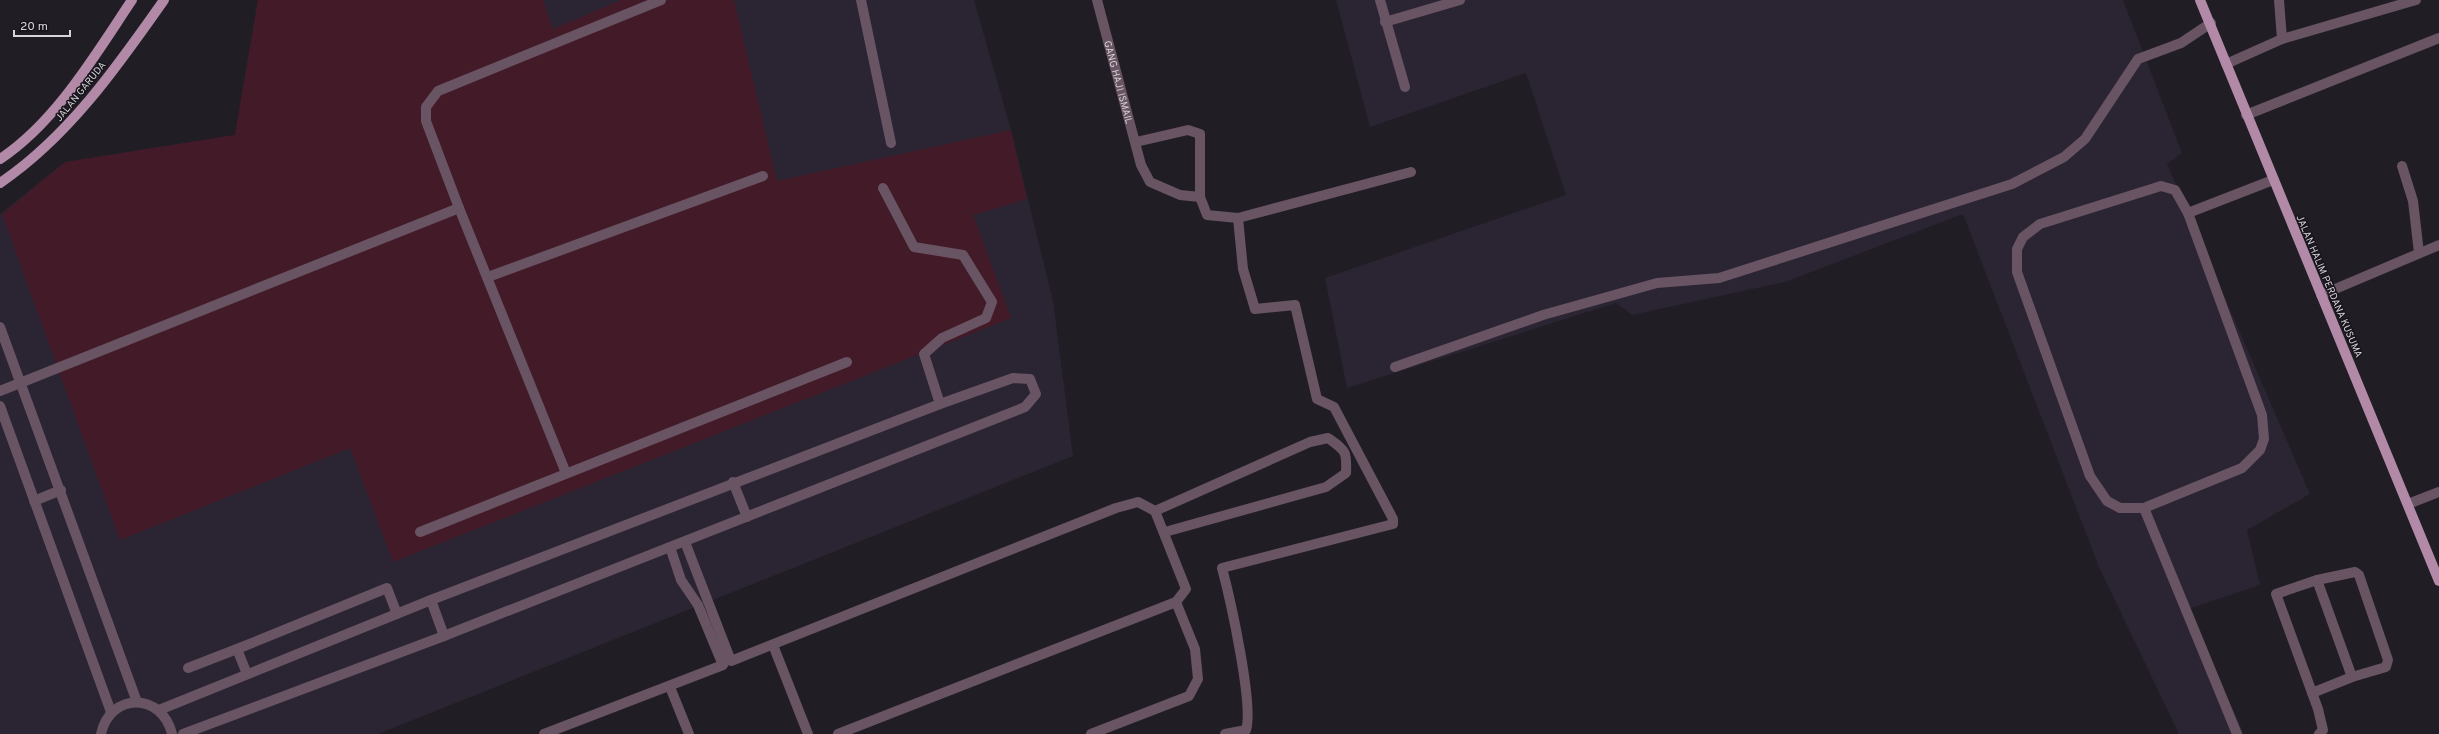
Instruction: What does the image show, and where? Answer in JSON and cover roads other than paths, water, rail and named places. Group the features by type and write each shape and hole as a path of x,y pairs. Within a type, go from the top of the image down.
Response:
{"main road":[{"name":"JALAN GARUDA","path":"0,160 50,114 85,69 132,0"},
{"name":"JALAN GARUDA","path":"0,183 22,168 67,126 134,44 164,0"},
{"name":"JALAN HALIM PERDANA KUSUMA","path":"2200,0 2246,115 2439,580"}],"street":[{"path":"566,473 488,277 458,208 426,121 426,107 438,91 661,0"},
{"path":"861,0 891,143"},
{"name":"GANG HAJI ISMAIL","path":"1097,0 1136,142 1140,165 1150,182 1180,195 1200,197"},
{"path":"1380,0 1385,22 1405,87"},
{"path":"1385,22 1460,0"},
{"path":"2279,0 2282,39"},
{"path":"2226,64 2282,39 2416,0"},
{"path":"1395,367 1543,315 1657,284 1719,278 2012,184 2064,157 2085,139 2138,59 2181,43 2210,23"},
{"path":"2246,115 2439,38"},
{"path":"1136,142 1188,130 1200,134 1200,197 1208,215 1238,218 1411,172"},
{"path":"2402,166 2413,202 2419,253"},
{"path":"488,277 763,176"},
{"path":"2188,213 2273,180"},
{"path":"2161,186 2174,190 2188,213 2262,415 2264,439 2260,450 2242,468 2144,508 2120,508 2107,501 2090,476 2017,272 2017,249 2023,237 2040,224 2161,186"},
{"path":"883,188 914,247 963,255 992,302 986,318 942,338 924,354 940,404"},
{"path":"0,391 458,208"},
{"path":"1225,734 1246,730 1249,721 1242,672 1222,568 1393,524 1393,519 1334,407 1318,399 1295,306 1255,309 1243,269 1238,218"},
{"path":"2321,295 2439,245"},
{"path":"0,327 22,382 137,702"},
{"path":"420,532 847,362"},
{"path":"159,710 431,600 733,482 1013,378 1030,379 1036,394 1026,407 444,636 183,734"},
{"path":"0,406 111,712"},
{"path":"1155,511 1310,442 1328,438 1344,450 1347,455 1346,473 1326,487 1165,532"},
{"path":"733,482 747,517"},
{"path":"34,501 61,490"},
{"path":"2408,504 2439,492"},
{"path":"670,547 681,580 712,625 731,661 773,646 1116,508 1138,502 1155,511 1165,532 1186,589 1176,602 841,734"},
{"path":"2144,508 2237,734"},
{"path":"544,734 670,687 723,665 712,625 685,542"},
{"path":"2312,693 2388,665 2388,660 2359,575 2355,572 2317,580 2276,594 2312,693 2323,730 2320,734"},
{"path":"2317,580 2352,677"},
{"path":"188,668 387,588 397,614"},
{"path":"431,600 444,636"},
{"path":"1091,734 1189,696 1198,679 1195,649 1176,602"},
{"path":"773,646 808,734"},
{"path":"237,649 248,674"},
{"path":"670,687 689,734"},
{"path":"101,734 103,724 111,712 123,705 137,702 149,704 159,710 169,722 172,734"}]}
